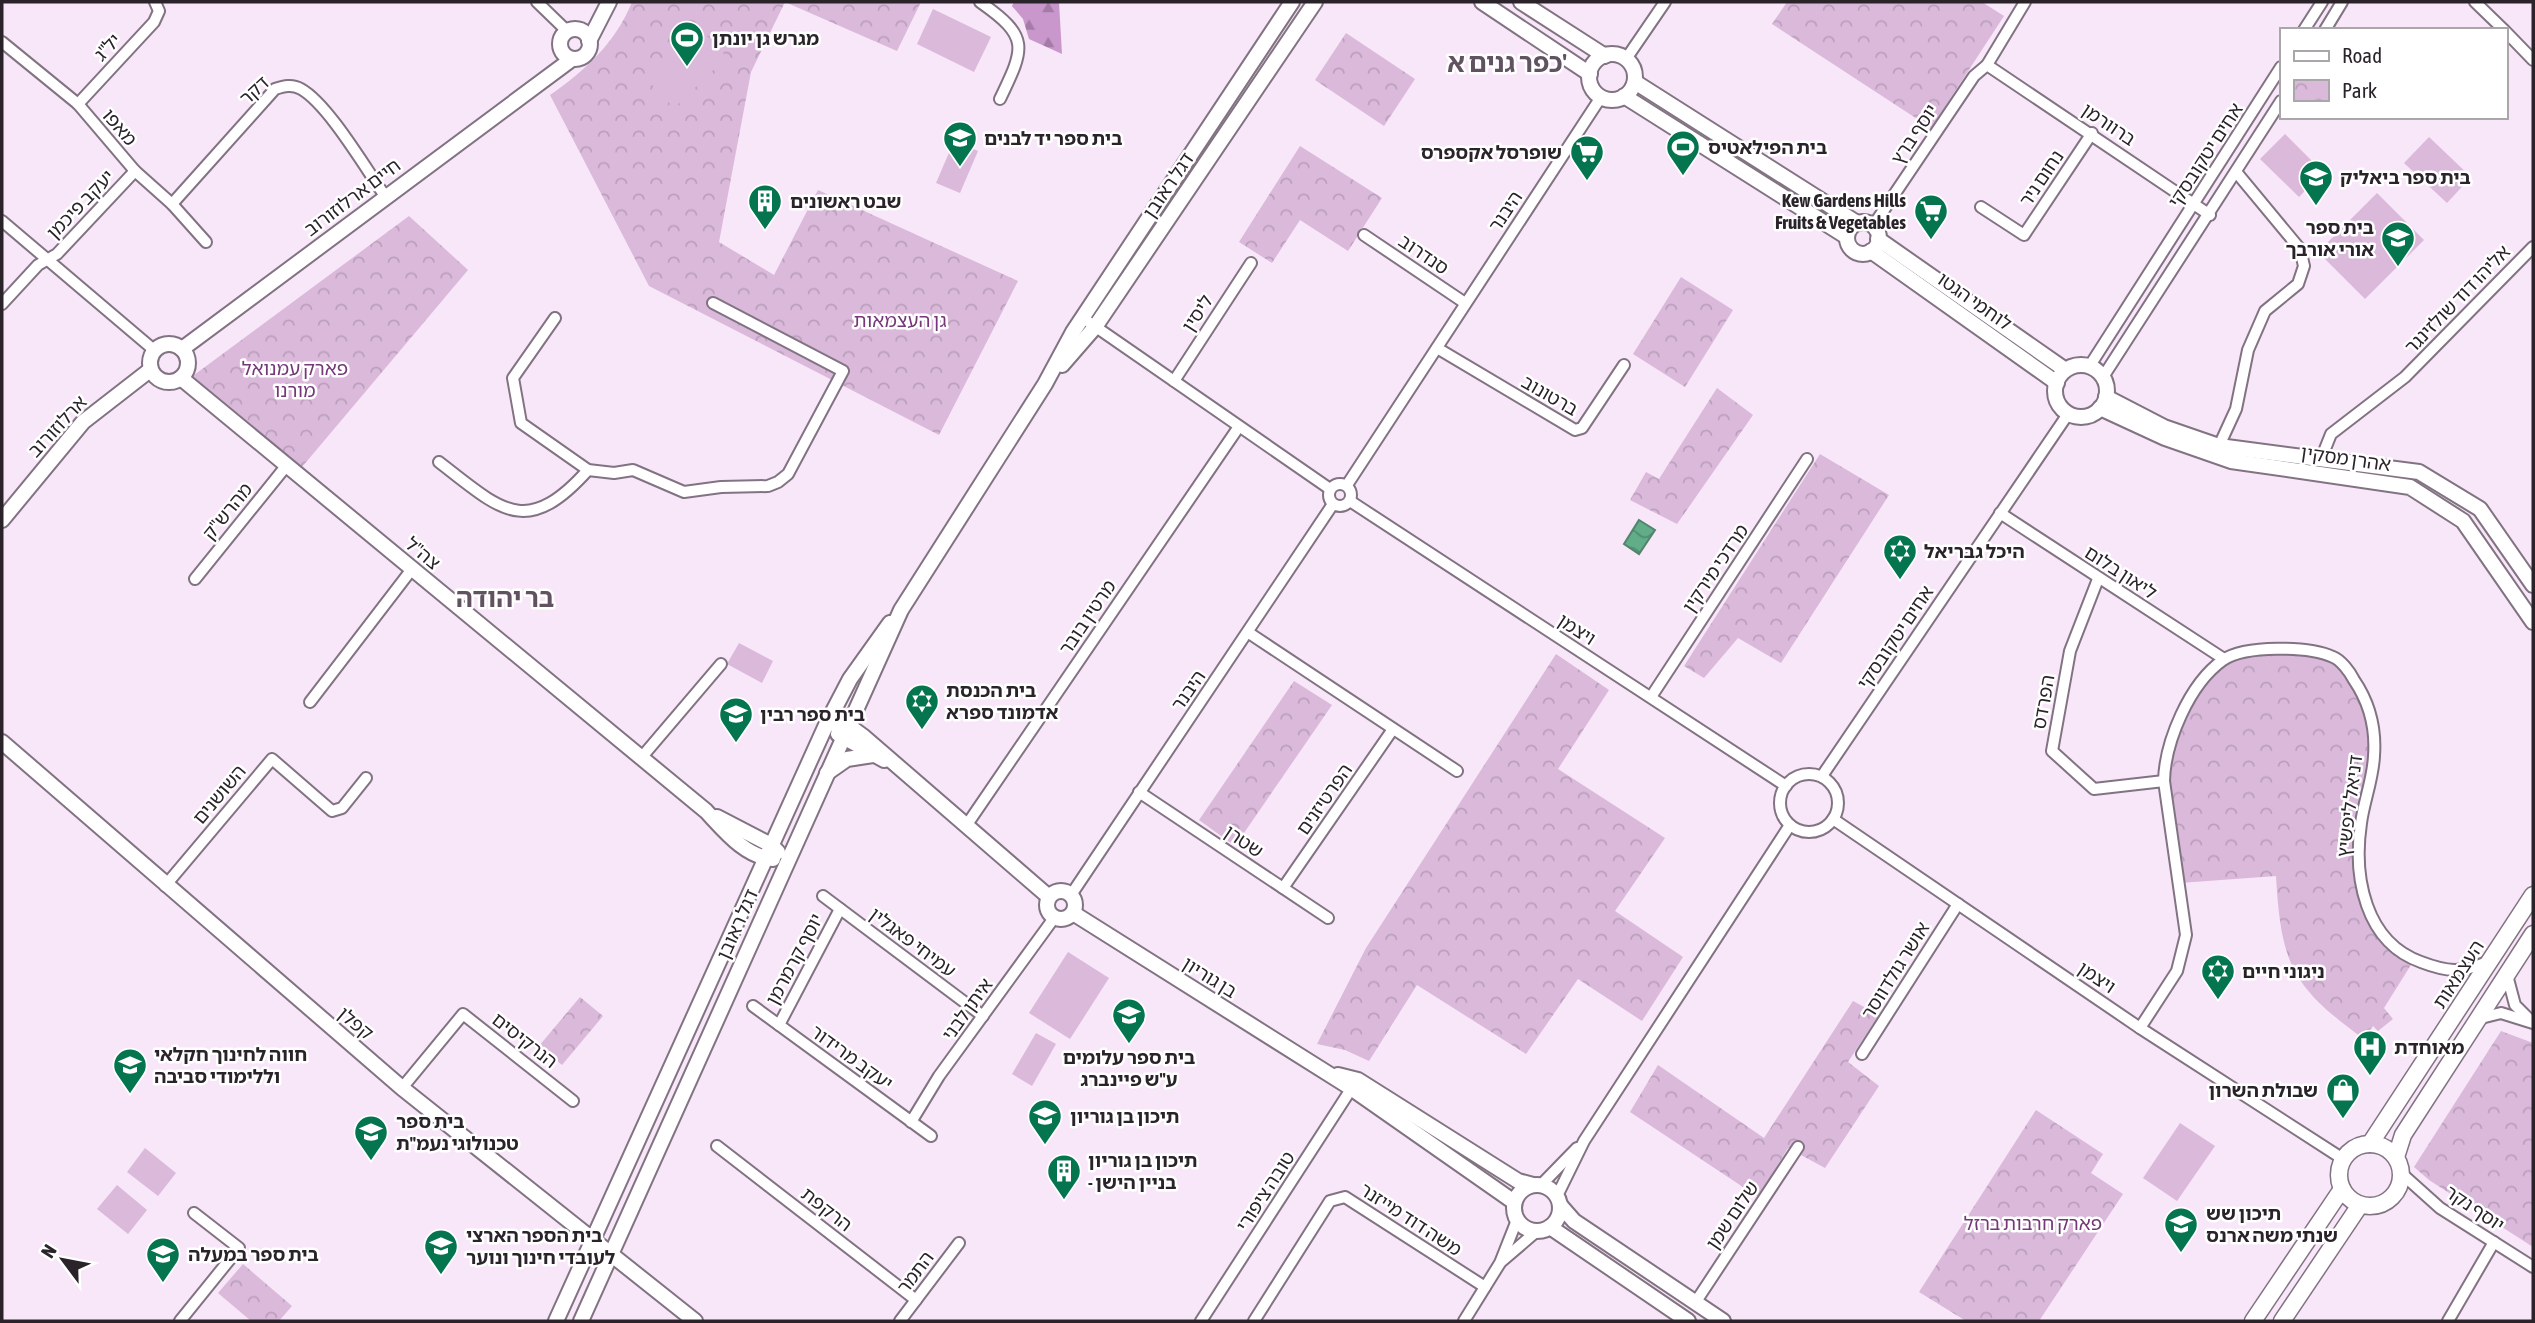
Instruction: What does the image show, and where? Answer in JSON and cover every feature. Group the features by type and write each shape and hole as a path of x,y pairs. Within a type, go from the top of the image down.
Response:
{"main road":[{"name":"העצמאות","path":"2371,1144 2533,895"},
{"name":"העצמאות","path":"2396,1157 2403,1135 2533,934"},
{"path":"2371,1144 2389,1150 2396,1157 2402,1173 2393,1197 2377,1206 2360,1205 2342,1189 2339,1174 2343,1159 2355,1148 2371,1144"},
{"path":"2253,1321 2342,1189"},
{"path":"2281,1321 2360,1205"}],"street":[{"path":"537,2 579,34"},
{"path":"566,55 559,43 579,34 603,16 609,2"},
{"path":"980,2 1010,23 1018,41 1018,62 1000,99"},
{"name":"דגל ראובן","path":"1089,322 1292,2"},
{"name":"דגל ראובן","path":"556,1321 827,723 850,679 901,610 1045,384 1315,2"},
{"path":"1482,2 1590,74"},
{"path":"1626,60 1665,2"},
{"name":"יוסף ברץ","path":"1874,239 1974,76 1987,65 2025,2"},
{"path":"2305,28 2322,2"},
{"path":"2326,28 2342,2"},
{"path":"2475,2 2502,28"},
{"path":"1524,3 1605,56 1626,60 1633,67 1635,82 1624,96 1610,100 1593,90 1590,74 1597,61 1605,56"},
{"name":"יל\"ג","path":"78,104 154,22 157,6"},
{"path":"2507,33 2533,60"},
{"name":"חיים ארלוזורוב","path":"182,349 545,76 566,55 585,55 579,34"},
{"name":"מאפו","path":"2,42 78,104 135,172 172,204 206,242"},
{"name":"ברוורמן","path":"1987,65 2092,133 2210,215"},
{"name":"אחים יטקובסקי","path":"2089,367 2280,69"},
{"name":"לוחמי הגטו","path":"1635,82 1857,223 2057,383"},
{"name":"דקר","path":"172,204 275,89 287,85 301,88 320,108 385,196"},
{"name":"לוחמי הגטו","path":"1624,96 1847,237 1850,246 1857,252 1874,239"},
{"name":"היבנר","path":"1347,485 1601,97"},
{"name":"אחים יטקובסקי","path":"2103,377 2280,103"},
{"name":"נחום ניר","path":"1980,207 2025,234 2092,133"},
{"name":"יעקב פיכמן","path":"2,304 38,265 49,259 135,172"},
{"path":"2219,446 2236,409 2248,350 2265,311 2298,284 2304,266 2300,249 2237,173"},
{"path":"2,221 154,350"},
{"path":"1847,237 1857,223"},
{"name":"סנדרוב","path":"1364,235 1465,303"},
{"name":"לוחמי הגטו","path":"1874,239 2064,369"},
{"name":"אליהו דוד שולזינגר","path":"2321,459 2331,434 2405,377 2533,247"},
{"name":"ליסין","path":"1174,382 1251,263"},
{"path":"555,318 513,378 521,423 589,470 614,473 633,470 684,492 721,487 768,486 788,474 843,371 713,303"},
{"path":"1089,322 1238,428 1330,489"},
{"path":"171,344 182,349 188,360 181,378 164,382 150,370 149,360 154,350 171,344"},
{"name":"ברטונוב","path":"1437,348 1575,430 1582,428 1624,365"},
{"path":"2089,367 2103,377 2103,403 2089,416 2068,414 2057,400 2057,383 2064,369 2089,367"},
{"name":"ארלוזורוב","path":"2,520 83,422 150,370"},
{"name":"צה\"ל","path":"181,378 706,811 732,839 786,860"},
{"name":"אהרן מסקין","path":"2103,403 2219,446 2419,472 2480,509 2533,585"},
{"name":"אהרן מסקין","path":"2103,403 2165,438 2231,461 2410,487 2463,521 2533,622"},
{"name":"אחים יטקובסקי","path":"1822,776 2068,414"},
{"name":"מרטין בובר","path":"966,826 1238,428"},
{"name":"מרדכי מירקין","path":"1651,697 1807,459"},
{"path":"439,462 493,504 513,512 540,509 567,493 589,470"},
{"name":"מהרש\"ק","path":"195,579 287,465"},
{"path":"1337,483 1347,485 1351,493 1350,500 1344,505 1333,504 1329,498 1330,489 1337,483"},
{"name":"ויצמן","path":"1350,500 1786,786"},
{"name":"היבנר","path":"1071,895 1333,504"},
{"name":"ליאון בלום","path":"2000,513 2224,659"},
{"path":"310,702 412,569"},
{"name":"הפרדס","path":"2098,579 2070,650 2052,751 2095,789 2164,781"},
{"name":"דגל ראובן","path":"581,1321 786,860 901,610"},
{"path":"1249,633 1457,771"},
{"name":"דניאל ליפשיץ","path":"2224,659 2272,649 2300,650 2337,660 2359,687 2372,720 2374,755 2361,824 2358,872 2369,914 2384,937 2401,953 2414,960 2447,972 2469,970 2493,960"},
{"path":"2140,1028 2177,971 2186,934 2164,781 2164,759 2169,738 2192,698 2224,659"},
{"path":"641,758 722,664"},
{"path":"827,723 846,732 895,765 1049,897"},
{"name":"הפרטיזנים","path":"1283,888 1393,729"},
{"path":"846,732 873,755 895,765"},
{"name":"קפלן","path":"2,742 165,887 402,1088 592,1242 695,1321"},
{"path":"826,774 847,760 873,755"},
{"name":"השושנים","path":"165,887 272,759 332,811 342,808 366,778"},
{"path":"1798,776 1822,776 1835,790 1838,800 1833,819 1815,831 1805,832 1790,825 1780,805 1786,786 1798,776"},
{"name":"שטרן","path":"1139,792 1328,918"},
{"name":"ויצמן","path":"1833,819 2140,1028 2343,1159"},
{"path":"1500,1263 1558,1217 1558,1201 1584,1141 1790,825"},
{"path":"1062,890 1071,895 1075,904 1073,913 1064,919 1054,918 1046,906 1049,897 1062,890"},
{"name":"עמיחי פאגלין","path":"823,896 983,1016"},
{"name":"אושר גולדווסר","path":"1862,1054 1958,904"},
{"name":"יוסף קרמרמן","path":"779,1025 840,909"},
{"name":"בן גוריון","path":"1073,913 1326,1073 1354,1084 1518,1181 1537,1185"},
{"name":"איתן לבני","path":"911,1122 1054,918"},
{"path":"2507,975 2515,1005 2533,1022"},
{"name":"יעקב מרידור","path":"753,1006 931,1136"},
{"path":"2475,1021 2495,1013 2533,1022"},
{"name":"הנרקיסים","path":"402,1088 463,1014 573,1101"},
{"name":"בן גוריון","path":"1354,1084 1514,1202"},
{"name":"טובה ציפורי","path":"1200,1321 1354,1084"},
{"path":"1464,1321 1500,1263 1517,1220 1514,1202 1520,1192 1537,1185 1584,1141"},
{"name":"הרקפת","path":"717,1146 916,1300"},
{"name":"שלום שמן","path":"1695,1303 1798,1147"},
{"name":"יוסף נקר","path":"2402,1173 2440,1208 2533,1267"},
{"path":"1537,1185 1558,1201 1574,1221 1723,1321"},
{"name":"משה דוד מייזנר","path":"1254,1321 1330,1201 1345,1196 1485,1287"},
{"path":"180,1321 239,1248 194,1213"},
{"path":"1517,1220 1525,1228 1543,1229 1688,1321"},
{"path":"2448,1321 2494,1242"},
{"name":"התמר","path":"900,1321 959,1243"}],"green space":[{"name":"גן העצמאות","path":"632,2 785,2 751,72 719,242 774,275 818,190 1018,281 939,435 649,286 550,95 575,76 608,43"},
{"path":"785,2 921,2 897,51"},
{"path":"1014,2 1059,2 1062,54 1029,39 1023,19 1012,6"},
{"path":"1787,2 1982,2 2004,16 1931,128 1772,24"},
{"path":"933,9 991,37 974,72 917,44"},
{"name":"מגרש גן יונתן","path":"700,29 727,57 674,108 647,80"},
{"path":"1346,33 1415,79 1384,126 1315,80"},
{"path":"2285,134 2323,172 2299,197 2260,159"},
{"path":"2429,137 2471,177 2447,203 2404,163"},
{"path":"954,141 978,151 960,193 936,183"},
{"path":"1300,146 1382,198 1348,251 1300,220 1272,263 1239,242"},
{"path":"2377,193 2424,240 2365,299 2318,252"},
{"name":"פארק עמנואל מורנו","path":"409,216 468,270 302,467 190,378"},
{"path":"1681,277 1733,310 1685,387 1633,354"},
{"path":"1717,388 1753,415 1677,524 1630,500 1646,472 1659,479"},
{"path":"1820,454 1889,495 1781,663 1738,638 1704,678 1684,666"},
{"path":"739,643 773,661 762,683 727,664"},
{"path":"2272,649 2335,657 2372,720 2358,872 2384,937 2414,960 2384,1008 2393,1019 2378,1031 2373,1026 2364,1039 2321,1004 2295,971 2282,931 2276,876 2180,883 2164,759 2192,698 2224,659"},
{"path":"1556,654 1609,690 1558,769 1665,838 1615,911 1683,957 1642,1021 1578,979 1526,1054 1417,985 1369,1061 1345,1050 1317,1044 1366,948"},
{"path":"1294,681 1332,705 1235,846 1199,820"},
{"path":"1068,952 1109,978 1070,1039 1029,1013"},
{"path":"580,997 603,1016 562,1065 539,1046"},
{"path":"1853,1001 1879,1015 1848,1062 1879,1086 1825,1168 1788,1148 1758,1197 1630,1112 1658,1065 1764,1138"},
{"path":"2501,1031 2533,1043 2533,1247 2429,1180 2414,1167"},
{"path":"1036,1033 1056,1044 1032,1086 1012,1074"},
{"name":"פארק חרבות ברזל","path":"2036,1110 2103,1154 2091,1173 2123,1194 2039,1321 1966,1321 1919,1292"},
{"path":"2180,1123 2215,1146 2177,1201 2143,1178"},
{"path":"145,1148 176,1173 158,1196 127,1172"},
{"path":"117,1185 147,1210 128,1234 97,1209"},
{"path":"243,1264 292,1306 279,1321 251,1321 218,1293"}],"water":[{"path":"1639,520 1655,530 1639,554 1624,544"}],"place":[{"name":"מגרש גן יונתן","path":"687,68"},
{"name":"בית ספר יד לבנים","path":"960,168"},
{"name":"בית הפילאטיס","path":"1683,177"},
{"name":"שופרסל אקספרס","path":"1587,182"},
{"name":"בית ספר ביאליק","path":"2316,207"},
{"name":"שבט ראשונים","path":"765,231"},
{"name":"Kew Gardens Hills Fruits & Vegetables","path":"1931,241"},
{"name":"בית ספר אורי אורבך","path":"2398,268"},
{"name":"היכל גבריאל","path":"1900,581"},
{"name":"בית הכנסת אדמונד ספרא","path":"922,731"},
{"name":"בית ספר רבין","path":"736,744"},
{"name":"ניגוני חיים","path":"2218,1001"},
{"name":"בית ספר עלומים ע\"ש פיינברג","path":"1129,1045"},
{"name":"מאוחדת","path":"2370,1077"},
{"name":"חווה לחינוך חקלאי וללימודי סביבה","path":"130,1095"},
{"name":"שבולת השרון","path":"2343,1120"},
{"name":"תיכון בן גוריון","path":"1045,1146"},
{"name":"בית ספר טכנולוגי נעמ\"ת","path":"371,1162"},
{"name":"תיכון בן גוריון - בניין הישן","path":"1064,1201"},
{"name":"תיכון שש שנתי משה ארנס","path":"2181,1254"},
{"name":"בית הספר הארצי לעובדי חינוך ונוער","path":"441,1276"},
{"name":"בית ספר במעלה","path":"163,1284"}],"district":[{"name":"כפר גנים א'","path":"1507,63"},
{"name":"בר יהודה","path":"505,598"}]}
